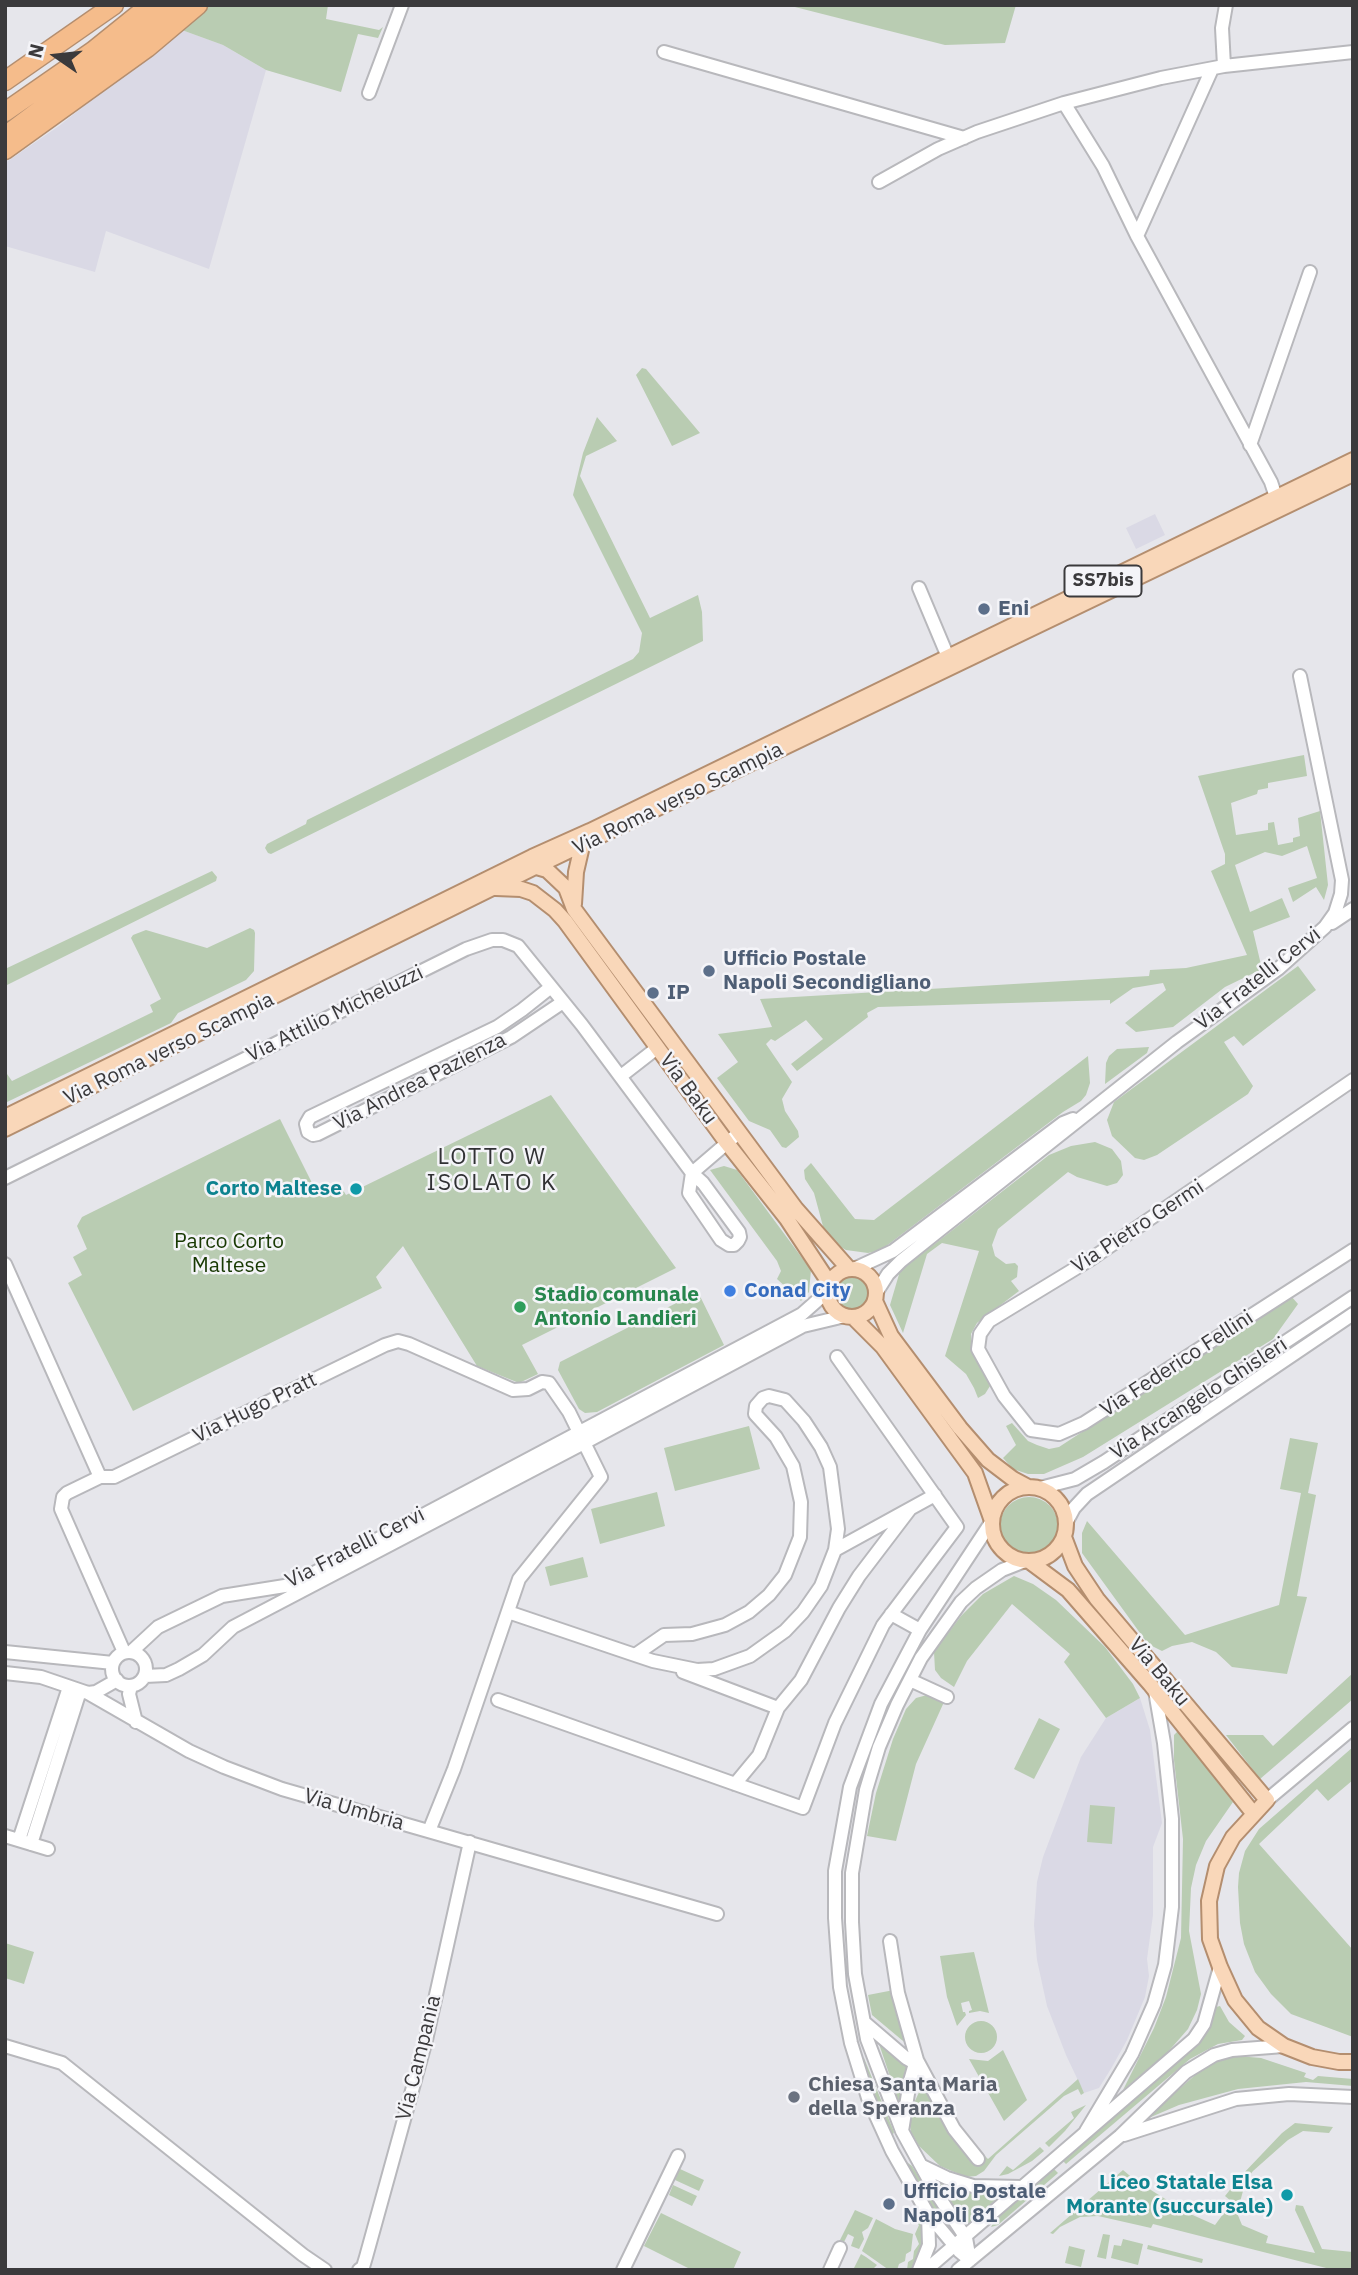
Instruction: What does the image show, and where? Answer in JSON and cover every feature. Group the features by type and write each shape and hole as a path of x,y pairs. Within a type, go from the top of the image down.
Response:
{"highway":[{"path":"5,81 114,5"},
{"path":"5,112 93,51 150,5"},
{"path":"5,136 117,52 173,5"},
{"path":"5,150 147,48 198,5"}],"main road":[{"name":"Via Roma verso Scampia","path":"5,1129 496,888 532,860 582,846 1353,460"},
{"name":"Via Roma verso Scampia","path":"5,1117 532,860 1353,474"},
{"path":"574,909 576,872 582,846"},
{"path":"532,860 534,884 541,898"},
{"name":"Via Baku","path":"532,860 556,877 566,888 574,909 796,1209 851,1269"},
{"name":"Via Baku","path":"496,888 520,890 541,898 565,921 727,1143 787,1219 829,1287"},
{"path":"851,1269 867,1274 875,1286 875,1297 891,1336 960,1428 988,1460 1013,1479 1053,1496 1061,1505 1065,1530 1052,1553 1039,1560 1027,1561 1012,1557 1001,1548 994,1535 992,1521 975,1473 883,1347 849,1317 832,1307 829,1287 839,1272 851,1269"},
{"path":"849,1317 866,1312 875,1297"},
{"path":"992,1521 993,1514 1010,1492 1034,1488"},
{"name":"Via Baku","path":"1065,1530 1075,1566 1097,1599 1267,1800"},
{"name":"Via Baku","path":"1027,1561 1068,1590 1155,1691 1253,1813"},
{"path":"1267,1800 1233,1837 1217,1866 1209,1901 1210,1939 1220,1968 1236,2000 1258,2028 1284,2046 1312,2057 1353,2063"}],"street":[{"path":"369,93 402,5"},
{"path":"1137,236 1218,68 1226,5"},
{"path":"664,52 964,138"},
{"path":"879,182 938,149 1064,103 1161,78 1218,68 1353,52"},
{"path":"1064,103 1103,166 1137,236 1276,497"},
{"path":"1250,445 1310,272"},
{"path":"919,588 951,662"},
{"name":"Via Fratelli Cervi","path":"875,1297 888,1274 901,1261 1177,1042 1278,969 1325,927 1335,913 1342,880 1300,676"},
{"path":"1325,927 1353,909"},
{"name":"Via Attilio Micheluzzi","path":"5,1178 480,943 503,940 518,946 703,1183 739,1232 740,1237 734,1245 721,1240 690,1197 692,1172"},
{"name":"Via Andrea Pazienza","path":"551,987 497,1027 310,1117 306,1124 308,1132 318,1134 511,1037 563,1002"},
{"path":"621,1076 657,1048"},
{"name":"Via Pietro Germi","path":"1004,1395 978,1349 979,1334 989,1321 1102,1252 1353,1080"},
{"name":"Via Fratelli Cervi","path":"851,1269 893,1251 1063,1124 1086,1113"},
{"path":"692,1172 740,1133"},
{"name":"Via Federico Fellini","path":"1004,1395 1031,1430 1059,1434 1084,1423 1353,1250"},
{"path":"5,1264 100,1477"},
{"name":"Via Fratelli Cervi","path":"145,1676 166,1675 204,1655 233,1627 582,1438 802,1314 829,1287"},
{"name":"Via Arcangelo Ghisleri","path":"1034,1488 1076,1479 1085,1474 1353,1297"},
{"name":"Via Arcangelo Ghisleri","path":"1065,1530 1074,1508 1104,1482 1353,1314"},
{"name":"Via Fratelli Cervi","path":"128,1652 158,1627 222,1596 291,1585 803,1326 849,1317"},
{"name":"Via Hugo Pratt","path":"128,1652 61,1509 63,1497 67,1493 100,1477 114,1477 398,1341 513,1390 520,1391 542,1382 549,1383 569,1412 582,1438"},
{"path":"498,1700 803,1808 835,1723 883,1625 957,1527 837,1357"},
{"path":"508,1612 635,1656 697,1670 715,1669 750,1656 785,1631 803,1612 821,1586 835,1550 838,1529 836,1496 830,1467 804,1421 785,1400 769,1396 763,1398 756,1406 755,1415 775,1437 793,1466 801,1502 800,1537 785,1575 769,1595 749,1612 725,1625 692,1634 664,1635 635,1656"},
{"path":"429,1831 454,1769 519,1579 601,1476 582,1438"},
{"path":"835,1550 934,1495"},
{"path":"735,1784 759,1755 778,1708 801,1680 859,1576 910,1509"},
{"path":"970,2260 954,2246 928,2214 892,2151 868,2098 851,2043 840,1987 835,1871 850,1787 881,1704 920,1630 992,1521"},
{"path":"970,2260 966,2238 908,2145 867,2039 855,1974 852,1873 866,1790 884,1735 925,1651 961,1602 976,1588 1002,1570 1027,1561"},
{"path":"891,1614 920,1630"},
{"path":"5,1652 113,1663"},
{"path":"128,1652 144,1660 146,1670 145,1676 131,1686 121,1684 113,1675 113,1663 120,1654 128,1652"},
{"path":"653,1661 778,1708"},
{"name":"Via Umbria","path":"5,1673 41,1677 79,1690 230,1770 282,1789 717,1914"},
{"path":"910,1679 947,1697"},
{"path":"25,1842 79,1690 96,1692 117,1680"},
{"path":"131,1686 129,1694 136,1722"},
{"name":"Via Baku","path":"1086,2132 1132,2054 1154,2004 1165,1965 1172,1907 1172,1819 1155,1691"},
{"path":"1267,1800 1353,1728"},
{"path":"850,1787 866,1790"},
{"path":"5,1836 48,1849"},
{"name":"Via Campania","path":"359,2270 366,2257 426,2039 470,1842"},
{"path":"890,1941 898,1993 918,2062 954,2129 978,2159"},
{"path":"926,2270 1194,2039 1203,2024 1220,1968"},
{"path":"864,2022 906,2058 918,2062"},
{"path":"851,2043 867,2039"},
{"path":"5,2046 62,2063 325,2270"},
{"path":"958,2270 1120,2136 1186,2071 1214,2055 1232,2050 1284,2046"},
{"path":"902,2131 912,2074 918,2062"},
{"path":"1120,2136 1236,2099 1289,2094 1353,2096"},
{"path":"892,2151 908,2145"},
{"path":"623,2270 678,2157"},
{"path":"921,2166 973,2186 1022,2187"},
{"path":"919,2270 929,2245 928,2214"},
{"path":"830,2270 840,2248"}],"shaded area":[{"path":"179,29 223,45 266,70 209,269 106,231 95,272 5,246 5,163 59,126"},
{"path":"1155,514 1165,535 1136,549 1126,528"},
{"path":"1140,1698 1150,1730 1162,1823 1153,1847 1153,1915 1147,1959 1149,1976 1145,1997 1112,2067 1099,2088 1084,2093 1047,2006 1037,1960 1034,1925 1037,1882 1043,1857 1081,1757 1106,1718"}],"green space":[{"path":"207,5 328,5 326,19 379,30 383,27 378,38 358,34 341,92 266,70 223,45 179,29"},
{"path":"787,5 1016,5 1005,43 945,45"},
{"path":"642,368 646,369 700,433 672,446 636,375"},
{"path":"597,417 617,441 586,456 580,476 650,618 698,595 702,612 703,641 271,854 268,853 265,848 267,844 306,824 307,820 633,659 639,652 642,633 573,495 583,453"},
{"path":"1304,755 1307,776 1268,783 1268,788 1258,790 1257,794 1231,803 1236,835 1268,830 1268,823 1274,822 1278,845 1293,842 1293,838 1300,836 1298,818 1320,811 1328,885 1324,900 1316,887 1293,902 1288,888 1317,878 1307,846 1282,856 1265,852 1235,865 1250,912 1282,898 1290,917 1253,931 1262,969 1225,987 1173,1027 1136,1032 1125,1023 1166,990 1163,983 1133,988 1110,1004 1110,1000 878,1007 867,1013 868,1017 797,1071 791,1064 823,1039 806,1020 766,1044 792,1082 782,1099 785,1111 799,1137 786,1148 782,1147 770,1130 749,1121 717,1078 738,1062 718,1034 772,1027 760,999 1149,976 1150,970 1186,968 1247,955 1211,871 1225,864 1225,854 1198,776"},
{"path":"212,871 217,877 216,881 5,986 5,969"},
{"path":"250,928 255,933 254,971 246,980 178,1013 171,1023 5,1103 5,1075 12,1081 153,1012 150,1005 161,999 131,938 133,935 146,930 207,948"},
{"path":"1298,966 1316,990 1243,1046 1234,1036 1224,1042 1253,1086 1248,1094 1157,1155 1144,1160 1135,1158 1112,1136 1107,1120 1114,1102"},
{"path":"1149,1047 1147,1053 1105,1084 1106,1063 1117,1049"},
{"path":"1088,1056 1090,1083 1081,1101 881,1250 868,1253 846,1250 837,1245 824,1230 814,1193 805,1179 804,1170 811,1163 855,1219 874,1220"},
{"name":"Parco Corto Maltese","path":"551,1095 676,1268 522,1345 538,1374 519,1383 477,1366 403,1246 376,1277 382,1288 133,1411 68,1283 82,1275 73,1257 87,1249 77,1226 82,1217 280,1119 318,1195 340,1185 346,1195"},
{"path":"1095,1142 1112,1149 1121,1161 1123,1175 1117,1183 1107,1186 1068,1172 998,1229 992,1245 995,1256 1006,1264 1015,1263 1018,1266 1017,1277 1011,1281 1019,1291 977,1323 971,1334 972,1349 990,1386 985,1394 978,1398 966,1374 945,1356 979,1251 942,1243 927,1254 903,1333 890,1305 900,1271 1049,1155 1071,1146"},
{"path":"724,1166 737,1170 811,1270 809,1292 801,1301 777,1279 781,1271 777,1261 710,1170"},
{"path":"852,1274 865,1280 871,1293 865,1306 852,1312 839,1306 833,1293 839,1280"},
{"path":"698,1292 724,1345 597,1412 585,1413 579,1409 558,1370 560,1362"},
{"path":"1291,1296 1298,1304 1273,1339 1083,1457 1044,1474 1028,1474 1013,1469 1003,1458 1016,1445 1006,1426 1012,1423 1028,1441 1037,1445 1049,1449 1059,1447"},
{"path":"749,1426 760,1469 675,1491 664,1448"},
{"path":"1290,1438 1318,1443 1308,1493 1316,1495 1297,1596 1307,1597 1287,1674 1232,1667 1216,1652 1192,1642 1162,1651 1148,1644 1082,1553 1082,1533 1087,1521 1185,1635 1279,1605 1301,1493 1280,1489"},
{"path":"657,1492 665,1526 600,1544 591,1509"},
{"path":"1029,1497 1040,1499 1053,1510 1058,1526 1056,1537 1045,1550 1029,1555 1018,1553 1005,1542 1000,1526 1002,1515 1013,1502"},
{"path":"583,1557 588,1577 550,1586 545,1567"},
{"path":"1014,1576 1033,1584 1056,1600 1105,1647 1133,1684 1140,1698 1106,1718 1064,1662 1070,1654 1012,1604 967,1661 954,1687 941,1678 935,1670 934,1652 961,1616 983,1594"},
{"path":"1353,1673 1353,1699 1260,1779 1226,1735 1263,1735 1273,1746"},
{"path":"927,1695 944,1702 916,1764 896,1841 867,1836 876,1793 893,1739 906,1709 916,1698"},
{"path":"1039,1718 1060,1729 1034,1779 1014,1769"},
{"path":"1178,1731 1233,1802 1206,1841 1196,1865 1191,1888 1189,1931 1201,1994 1197,2010 1188,2029 1167,2053 1123,2090 1154,2028 1166,1997 1181,1938 1183,1839 1174,1760 1174,1735"},
{"path":"1353,1747 1353,1780 1328,1801 1317,1789 1259,1844 1353,1950 1353,2037 1291,2014 1271,1994 1255,1972 1244,1944 1238,1887 1245,1851 1259,1829"},
{"path":"1090,1805 1115,1807 1112,1844 1087,1842"},
{"path":"5,1943 34,1952 24,1984 5,1978"},
{"path":"974,1952 989,2013 969,2013 972,2010 969,2001 961,2003 966,2015 957,2026 947,1997 940,1956"},
{"path":"894,1990 909,2046 872,2015 868,1995"},
{"path":"1220,2006 1229,2022 1245,2036 1242,2040 1218,2044 1190,2059 1066,2164 1063,2161 1199,2044 1216,2007"},
{"path":"981,2021 992,2026 997,2037 992,2048 981,2053 970,2048 965,2037 970,2026"},
{"path":"877,2038 907,2062 910,2069 901,2109"},
{"path":"1003,2050 1027,2100 1004,2121 969,2059 988,2061"},
{"path":"1238,2056 1261,2058 1306,2073 1304,2077 1313,2080 1318,2076 1353,2079 1353,2086 1306,2082 1238,2089 1179,2105 1144,2120 1202,2069 1221,2059"},
{"path":"864,2058 894,2132 892,2137 875,2100 863,2064"},
{"path":"1078,2079 1084,2093 1081,2095 1078,2089 1064,2096 976,2176 966,2177 940,2166 919,2146 911,2132 913,2105 925,2084 949,2132 974,2165 985,2156 988,2159"},
{"path":"1086,2105 1049,2147 1045,2143 1074,2118 1071,2112"},
{"path":"1295,2123 1333,2127 1329,2133 1303,2131 1288,2140 1253,2171 1246,2180 1237,2213 1242,2225 1268,2236 1266,2243 1315,2253 1295,2210 1296,2205 1303,2206 1322,2249 1353,2252 1353,2270 1334,2270 1153,2224 1151,2228 1098,2216 1080,2217 1060,2227 1053,2234 1050,2233 1123,2170 1186,2212 1215,2225 1232,2202 1225,2196 1282,2133"},
{"path":"1040,2147 1044,2151 1032,2161 1008,2174 999,2176 1007,2166 1013,2170"},
{"path":"908,2163 949,2225 948,2230 924,2196 906,2164"},
{"path":"680,2169 704,2180 699,2191 675,2180"},
{"path":"1054,2169 1058,2173 998,2225 991,2227 995,2220"},
{"path":"943,2183 968,2192 999,2193 1000,2196 965,2227 939,2186"},
{"path":"673,2185 697,2196 692,2206 669,2195"},
{"path":"918,2207 923,2233 922,2244 911,2270 907,2270 908,2262 913,2259 919,2244 915,2234 919,2225 914,2221 913,2215"},
{"path":"855,2210 873,2218 868,2228 862,2232 864,2239 859,2249 851,2246 854,2237 848,2234 844,2242 840,2240"},
{"path":"661,2213 741,2252 733,2270 692,2270 644,2246"},
{"path":"876,2219 895,2229 913,2234 911,2251 906,2254 905,2261 899,2264 897,2270 889,2270 862,2251"},
{"path":"1103,2234 1110,2235 1106,2259 1097,2257"},
{"path":"1123,2239 1143,2244 1138,2265 1111,2258 1114,2245 1121,2246"},
{"path":"1148,2245 1203,2259 1202,2263 1147,2249"},
{"path":"1069,2246 1085,2250 1081,2267 1065,2263"},
{"path":"861,2254 877,2265 872,2270 853,2270"}],"place":[{"name":"Eni","path":"984,609"},
{"name":"Ufficio Postale Napoli Secondigliano","path":"709,971"},
{"name":"IP","path":"653,993"},
{"name":"Corto Maltese","path":"356,1189"},
{"name":"Conad City","path":"730,1291"},
{"name":"Stadio comunale Antonio Landieri","path":"520,1307"},
{"name":"Chiesa Santa Maria della Speranza","path":"794,2097"},
{"name":"Liceo Statale Elsa Morante (succursale)","path":"1287,2195"},
{"name":"Ufficio Postale Napoli 81","path":"889,2204"}],"district":[{"name":"LOTTO W ISOLATO K","path":"492,1170"}]}
